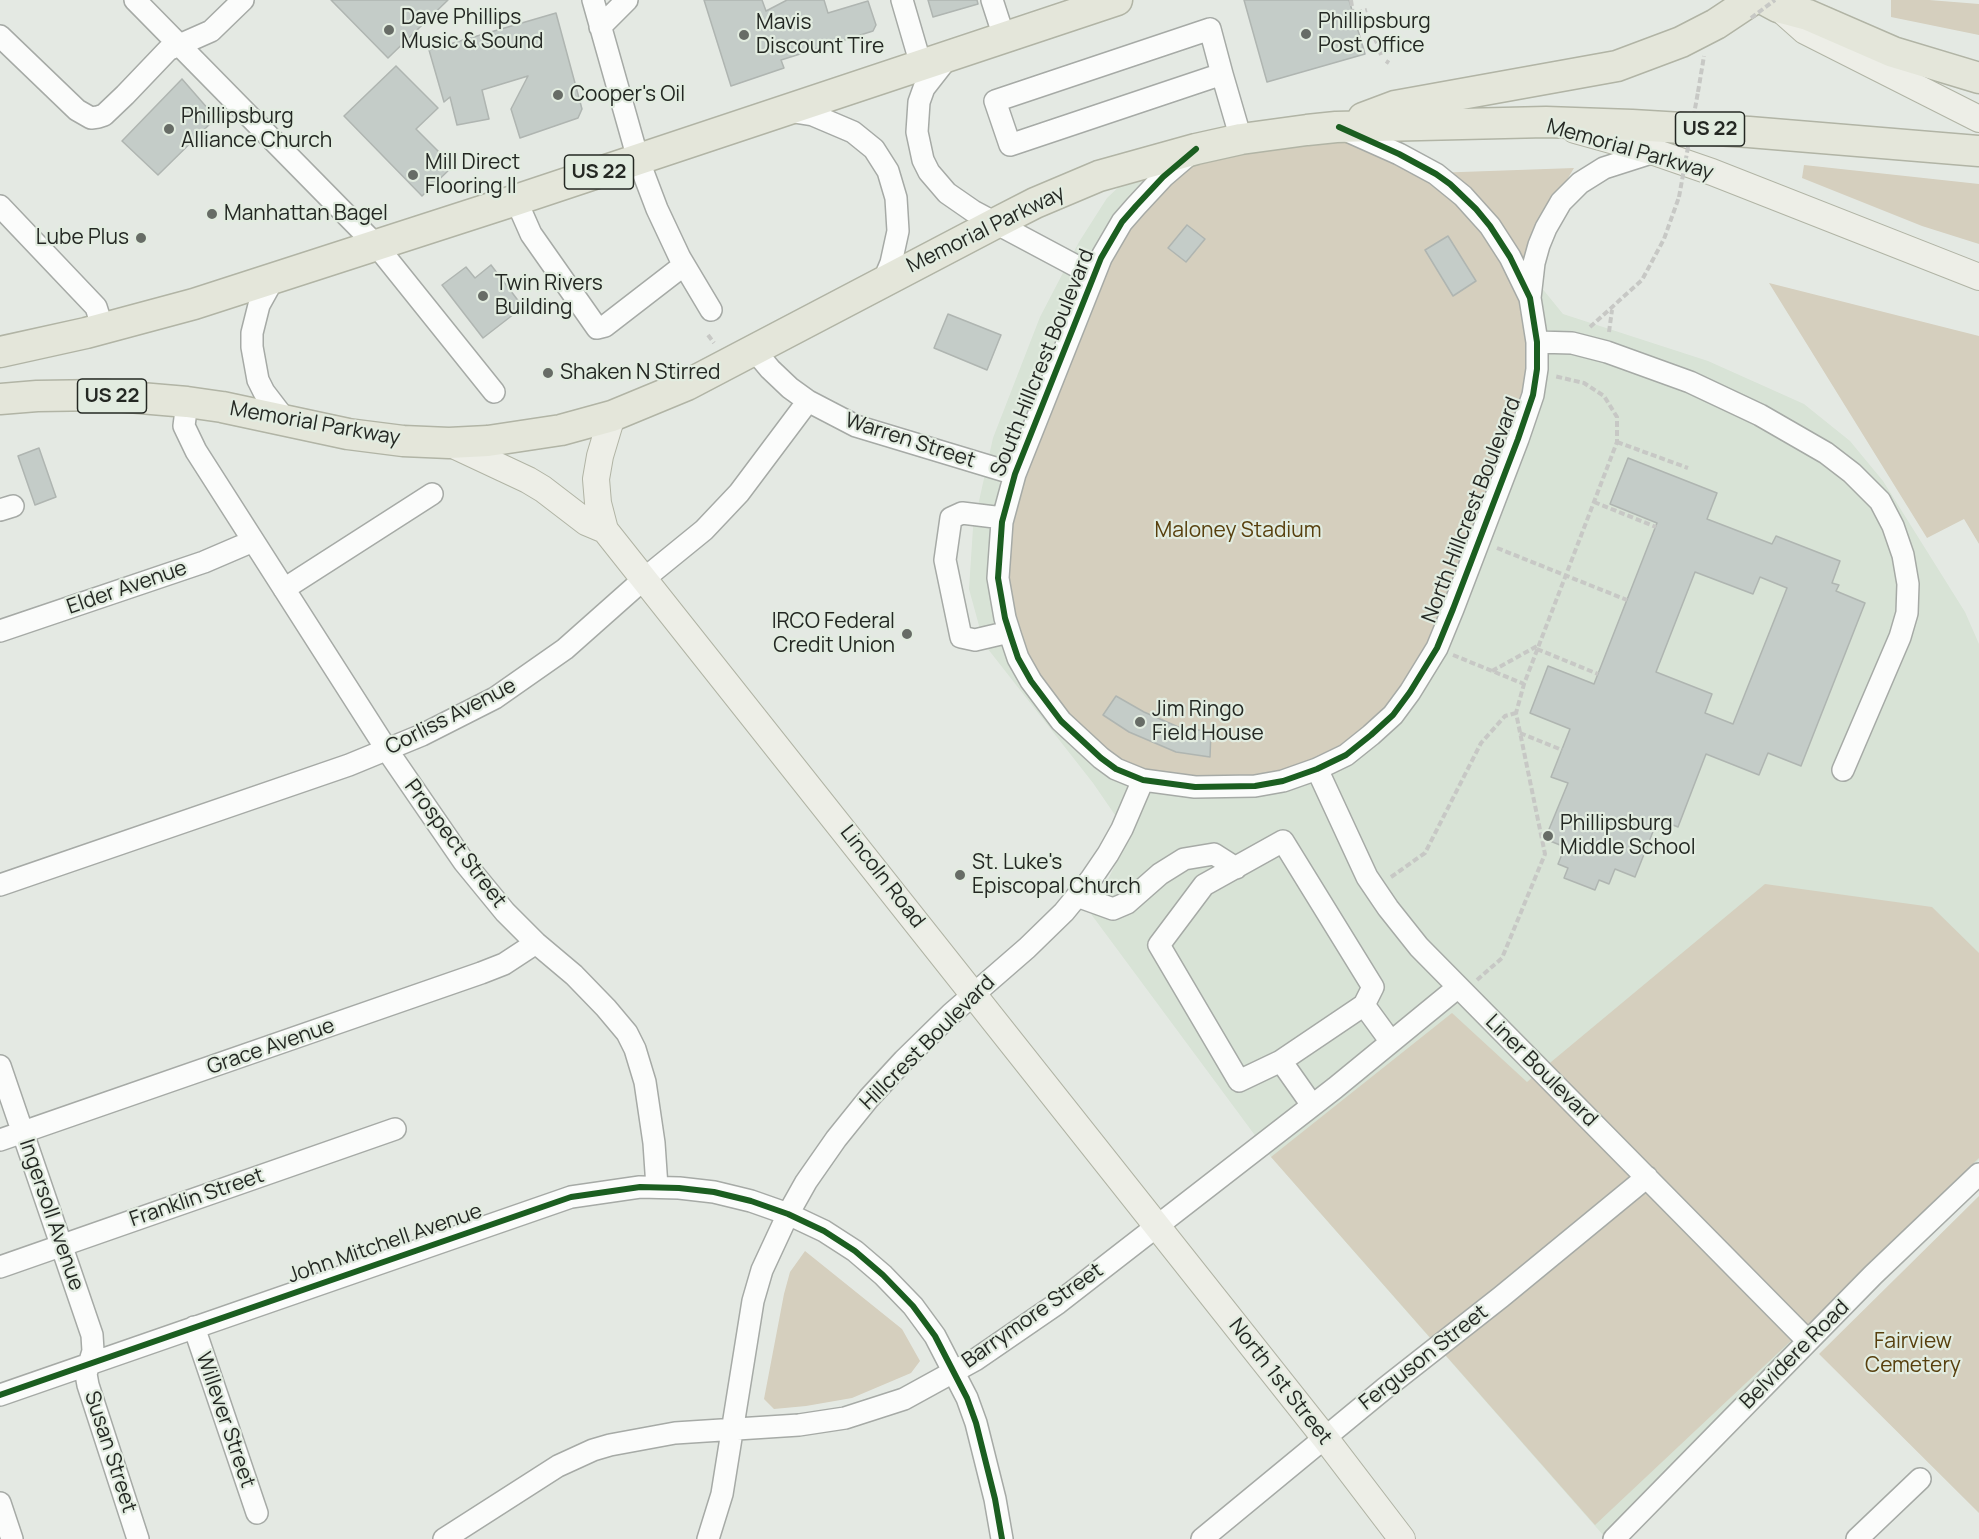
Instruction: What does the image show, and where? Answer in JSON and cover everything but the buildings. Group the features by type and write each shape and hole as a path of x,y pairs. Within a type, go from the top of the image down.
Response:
{"highway":[{"name":"US 22","path":"0,352 194,304 785,111 1104,2"},
{"path":"1339,127 1395,106 1617,66 1681,42 1760,6 1808,15 1893,52 1979,78"},
{"name":"US 22","path":"1546,122 1749,132 1979,151"},
{"name":"Memorial Parkway","path":"0,399 105,395 187,402 222,407 376,439 448,443 535,435 612,416 662,397 755,351 1035,203 1099,176 1241,139 1339,127 1546,122"}],"main road":[{"path":"1760,6 1979,119"},
{"name":"Memorial Parkway","path":"1546,122 1654,152 1712,172 1979,277"},
{"name":"Lincoln Road","path":"612,416 596,479 598,503 605,530 1157,1226"},
{"name":"Lincoln Road","path":"448,443 528,480 586,522 605,530"},
{"name":"North 1st Street","path":"1157,1226 1325,1438 1401,1539"}],"street":[{"path":"135,0 376,245 494,392"},
{"path":"0,36 71,104 91,118 104,115 168,50 211,31 243,0"},
{"path":"593,0 638,159 663,226 711,310"},
{"path":"600,27 627,0"},
{"path":"902,0 921,65"},
{"path":"992,0 1004,37"},
{"path":"1222,74 1010,145 995,101 1210,29 1241,139"},
{"name":"South Hillcrest Boulevard","path":"949,56 935,71 924,88 919,102 917,116 919,147 926,166 938,183 960,203 994,224 1093,275"},
{"path":"785,111 813,115 843,126 864,139 881,160 892,184 898,213 895,246 883,282"},
{"name":"North Hillcrest Boulevard","path":"1339,127 1419,165 1463,195 1500,241 1530,298"},
{"name":"South Hillcrest Boulevard","path":"1143,780 1108,764 1079,740 1061,721 1031,681 1018,658 1009,632 998,578 999,540 1015,474 1093,275 1122,222 1163,177 1196,149"},
{"name":"North Hillcrest Boulevard","path":"1143,780 1195,787 1246,787 1283,781 1317,769 1346,755 1393,715 1410,693 1437,648 1518,440 1533,395 1537,369 1537,342 1530,298 1534,263 1546,228 1561,202 1580,183 1604,168 1654,152"},
{"path":"516,200 531,234 597,328 605,326 684,265"},
{"path":"0,206 96,307 103,328"},
{"path":"274,278 259,305 252,333 252,347 258,380 264,392 287,422"},
{"path":"1537,342 1572,343 1607,352 1690,382 1760,415 1826,453 1852,473 1880,501 1893,526 1903,555 1908,584 1907,612 1900,637 1843,770"},
{"name":"Warren Street","path":"755,351 770,369 808,401 848,423 881,435 1015,474"},
{"name":"Corliss Avenue","path":"0,885 349,765 459,717 527,677 565,649 645,578 704,530 722,512 808,401"},
{"name":"Prospect Street","path":"187,402 184,426 188,438 387,750 464,862 506,912 536,943 574,975 627,1033 635,1049 645,1082 654,1143 657,1187"},
{"path":"284,589 432,494"},
{"path":"1003,518 962,513 951,518 945,560 961,637 975,640 1009,632"},
{"name":"Elder Avenue","path":"0,631 204,562 253,541"},
{"name":"Liner Boulevard","path":"1317,769 1353,849 1375,889 1419,947 1808,1341"},
{"name":"Hillcrest Boulevard","path":"708,1539 722,1494 753,1301 762,1270 806,1182 868,1098 951,1014 1027,948 1064,912 1091,879 1122,829 1143,780"},
{"path":"1283,841 1373,987 1364,1005 1281,1061 1239,1081 1159,945 1204,885 1283,841"},
{"path":"1077,896 1113,909 1127,903 1160,874 1184,859 1214,855 1236,868"},
{"name":"Grace Avenue","path":"0,1140 481,973 512,959 536,943"},
{"name":"Barrymore Street","path":"444,1539 558,1466 593,1450 675,1433 799,1425 845,1418 904,1399 1007,1339 1312,1106 1457,988"},
{"path":"1364,1005 1391,1042"},
{"path":"1281,1061 1312,1106"},
{"name":"Ingersoll Avenue","path":"0,1066 92,1335 93,1351 88,1364"},
{"name":"Franklin Street","path":"0,1267 395,1129"},
{"name":"Belvidere Road","path":"1614,1539 1808,1341 1979,1174"},
{"name":"Ferguson Street","path":"1202,1539 1647,1177"},
{"name":"John Mitchell Avenue","path":"0,1395 572,1197 640,1187 714,1192 751,1201 788,1214 824,1231 855,1251 884,1275 913,1306 935,1336 954,1371 976,1423 995,1499 1002,1539"},
{"name":"Willever Street","path":"194,1327 257,1513"},
{"name":"Susan Street","path":"88,1364 86,1374 88,1384 138,1539"},
{"path":"1857,1539 1920,1479"},
{"path":"0,1503 12,1539"}],"path":[{"path":"1351,0 1353,14 1367,9"},
{"path":"1572,343 1642,280 1664,239 1678,197 1698,92"},
{"path":"708,335 714,343"},
{"path":"1457,988 1478,979 1502,958 1545,854 1516,713 1524,684 1617,442 1617,417 1604,396 1584,383 1561,379 1537,369"},
{"path":"1617,442 1688,468"},
{"path":"1594,502 1656,527"},
{"path":"1478,541 1627,600"},
{"path":"1492,670 1538,647"},
{"path":"1538,647 1598,674"},
{"path":"1437,648 1524,684"},
{"path":"1375,889 1425,853 1481,743 1505,716 1516,713"},
{"path":"1520,733 1562,750"}],"shaded area":[{"name":"Phillipsburg Middle School","path":"1222,156 1541,287 1563,314 1708,361 1804,404 1850,441 1883,481 1965,612 1979,644 1979,1160 1603,1535 1271,1157 1091,914 1119,857 1115,815 1093,783 984,644 969,589 973,528 993,438 1040,317 1079,242 1107,198 1124,182"}],"green space":[{"path":"1891,0 1979,4 1979,35 1891,17"},
{"name":"Maloney Stadium","path":"1336,127 1433,173 1574,168 1545,217 1523,284 1537,369 1478,541 1393,715 1283,781 1143,780 1079,740 1005,618 1015,474 1101,258 1196,149"},
{"path":"1804,165 1979,184 1979,244 1922,226 1802,178"},
{"path":"1769,283 1979,336 1979,544 1964,519 1927,538"},
{"path":"1765,884 1932,907 1979,953 1979,1158 1796,1336 1595,1525 1271,1157 1452,1013 1527,1082"},
{"name":"Fairview Cemetery","path":"1979,1196 1979,1513 1819,1354"},
{"path":"805,1251 902,1329 920,1361 911,1373 852,1398 774,1409 764,1399 790,1272"}],"cycle path":[{"path":"1196,149 1163,177 1122,222 1101,258 1015,474 1002,522 998,578 1011,637 1018,658 1031,681 1061,721 1101,758 1116,769 1143,780 1195,787 1255,786 1283,781 1317,769 1346,755 1393,715 1410,692 1437,648 1453,609 1518,439 1533,395 1537,369 1537,342 1530,298 1510,257 1490,226 1476,209 1436,174 1399,154 1339,127"},
{"path":"0,1395 571,1197 640,1187 714,1192 751,1201 788,1214 824,1231 855,1251 883,1275 913,1306 935,1336 967,1398 976,1423 995,1499 1002,1539"}],"place":[{"name":"Dave Phillips Music & Sound","path":"389,30"},
{"name":"Phillipsburg Post Office","path":"1306,34"},
{"name":"Mavis Discount Tire","path":"744,35"},
{"name":"Cooper's Oil","path":"558,95"},
{"name":"Phillipsburg Alliance Church","path":"169,129"},
{"name":"Mill Direct Flooring II","path":"413,175"},
{"name":"Manhattan Bagel","path":"212,214"},
{"name":"Lube Plus","path":"141,238"},
{"name":"Twin Rivers Building","path":"483,296"},
{"name":"Shaken N Stirred","path":"548,373"},
{"name":"IRCO Federal Credit Union","path":"907,634"},
{"name":"Jim Ringo Field House","path":"1140,722"},
{"name":"Phillipsburg Middle School","path":"1548,836"},
{"name":"St. Luke's Episcopal Church","path":"960,875"}]}
